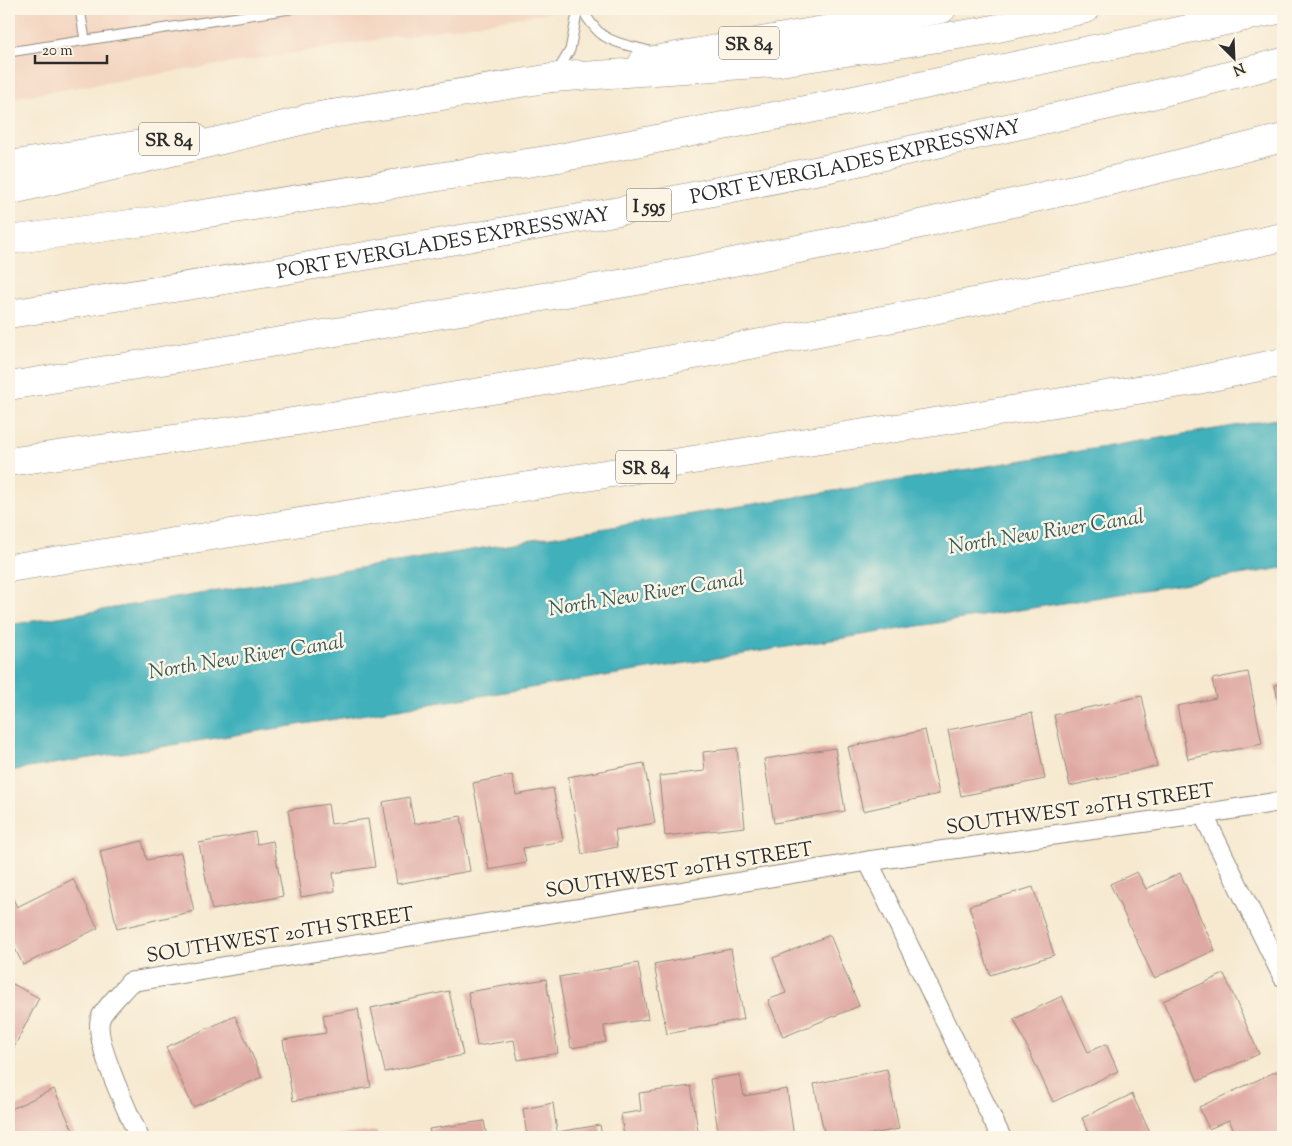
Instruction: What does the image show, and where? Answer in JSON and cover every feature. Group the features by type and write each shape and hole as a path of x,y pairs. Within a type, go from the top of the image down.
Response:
{"main road":[{"name":"SR 84","path":"9,165 552,78 942,9"},
{"path":"552,78 774,63 984,31 1086,9"},
{"path":"9,240 183,217 559,158 830,105 1282,9"},
{"name":"PORT EVERGLADES EXPRESSWAY","path":"9,314 285,270 635,208 902,152 1144,97 1283,62"},
{"path":"9,191 330,114"},
{"path":"9,386 637,281 889,231 1118,179 1283,138"},
{"path":"9,462 326,417 754,345 1107,276 1283,237"},
{"name":"SR 84","path":"9,568 1178,383 1283,362"}],"street":[{"name":"SOUTHWEST 20TH STREET","path":"139,1137 107,1063 100,1029 100,1018 130,982 868,861 1283,801"},
{"path":"1203,814 1283,977"},
{"path":"868,861 1001,1137"}],"lane":[{"path":"80,9 86,40"},
{"path":"9,52 290,9"},
{"path":"580,9 603,36 614,41 672,57"},
{"path":"552,78 570,50 580,9"}],"shaded area":[{"path":"9,9 573,9 9,98"}],"water":[{"name":"North New River Canal","path":"1283,418 1283,568 9,771 9,625"}],"building":[{"path":"1248,672 1262,744 1188,759 1177,706 1216,698 1212,679"},
{"path":"1283,683 1283,725 1282,725 1275,685"},
{"path":"1142,696 1157,766 1070,786 1054,715"},
{"path":"1032,713 1045,779 961,796 948,730"},
{"path":"925,730 939,794 863,811 848,747"},
{"path":"737,748 745,827 665,836 659,776 705,771 703,752"},
{"path":"835,748 845,811 774,823 764,759"},
{"path":"644,763 655,823 615,830 617,847 582,854 568,777"},
{"path":"512,775 516,795 553,788 563,841 523,848 526,863 489,870 473,783"},
{"path":"409,797 414,824 461,816 470,871 397,884 383,802"},
{"path":"328,804 331,824 368,819 375,867 333,873 335,891 301,897 288,810"},
{"path":"255,832 257,844 273,841 283,896 212,910 199,843"},
{"path":"142,841 147,860 181,853 194,911 117,929 100,851"},
{"path":"1137,872 1146,889 1180,873 1215,950 1154,978 1110,884"},
{"path":"73,879 98,928 23,965 9,936 9,890 17,907"},
{"path":"1033,887 1054,955 990,975 969,906"},
{"path":"830,935 859,1006 783,1037 768,1000 786,993 773,958"},
{"path":"731,949 744,1019 667,1034 654,964"},
{"path":"638,963 648,1019 604,1026 606,1042 571,1048 559,977"},
{"path":"1224,974 1259,1054 1198,1081 1163,1001"},
{"path":"546,979 558,1053 518,1060 514,1040 477,1046 468,992"},
{"path":"9,982 39,998 9,1057"},
{"path":"449,991 463,1055 385,1072 371,1008"},
{"path":"1062,996 1088,1052 1106,1044 1118,1071 1053,1102 1014,1019"},
{"path":"358,1009 371,1087 293,1101 283,1040 326,1033 323,1015"},
{"path":"235,1016 262,1077 193,1107 166,1047"},
{"path":"887,1069 899,1129 856,1137 825,1137 814,1084"},
{"path":"1277,1071 1283,1085 1283,1137 1237,1137 1229,1120 1209,1129 1199,1107"},
{"path":"740,1075 744,1096 787,1089 794,1137 719,1137 710,1079"},
{"path":"691,1086 699,1137 624,1137 621,1114 641,1111 639,1093"},
{"path":"54,1089 76,1137 9,1137 9,1110"},
{"path":"1132,1094 1152,1137 1091,1137 1082,1118"},
{"path":"553,1103 557,1132 600,1125 602,1137 527,1137 523,1109"},
{"path":"484,1121 487,1137 431,1137 429,1129"},
{"path":"377,1131 378,1137 339,1137 338,1135"}]}
